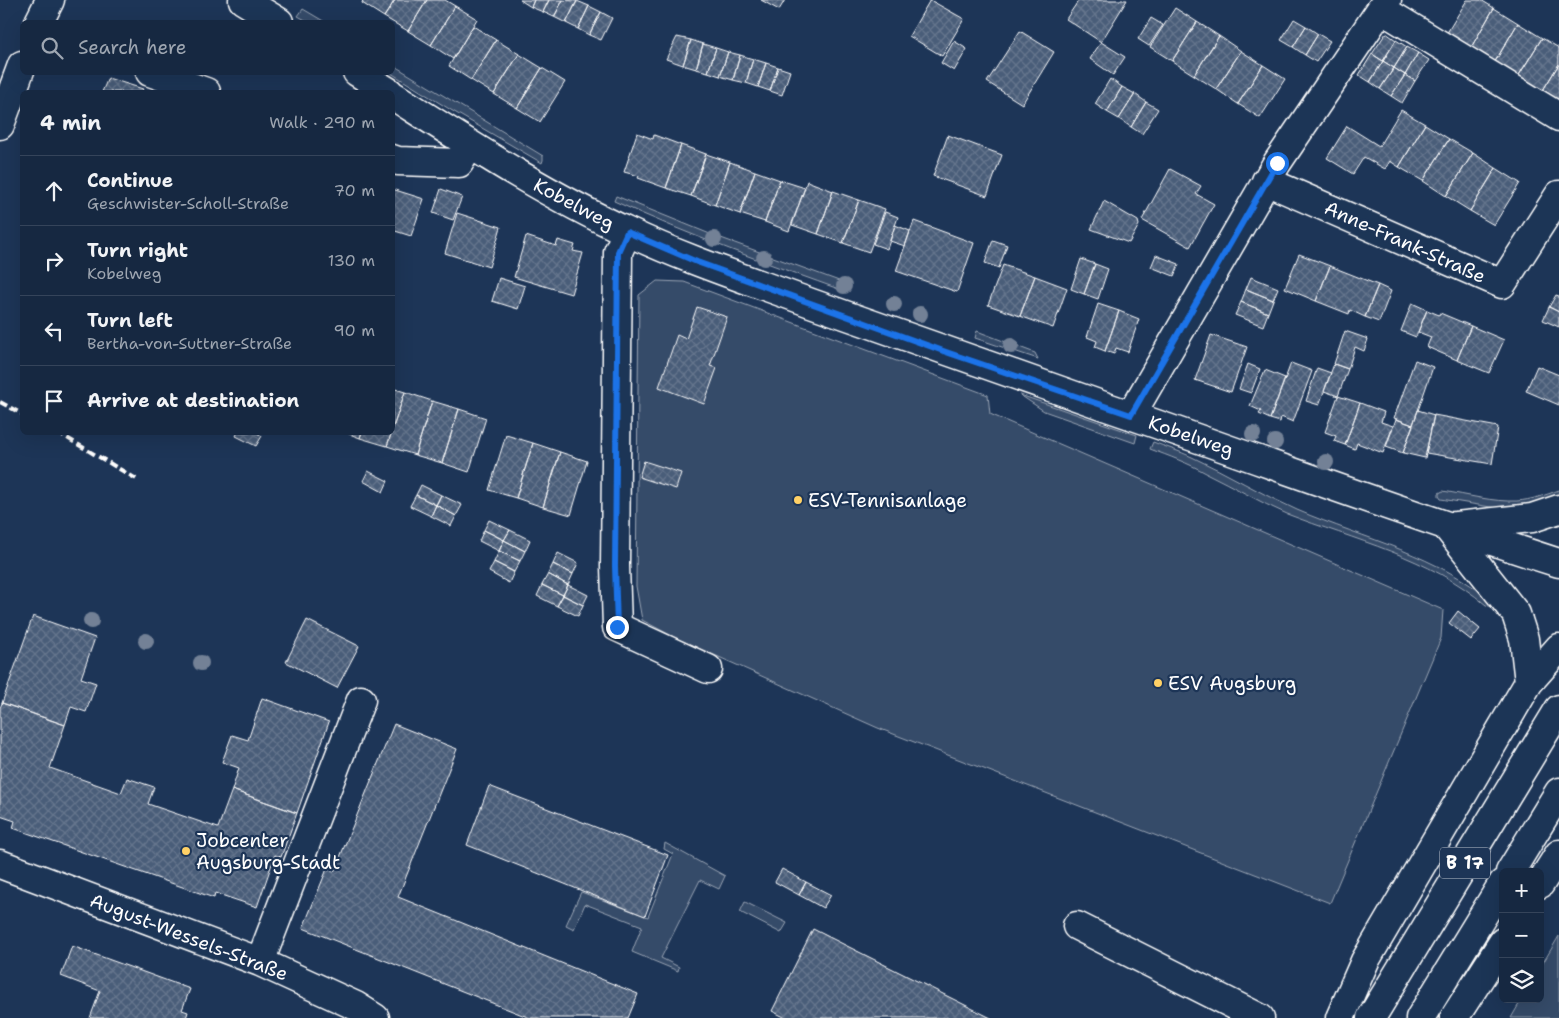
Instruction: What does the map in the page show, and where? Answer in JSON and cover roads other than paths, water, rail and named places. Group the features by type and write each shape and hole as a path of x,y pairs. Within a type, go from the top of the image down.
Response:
{"main road":[{"path":"40,20 50,0"},
{"path":"1131,415 1282,154 1384,5 1559,117"},
{"path":"0,125 20,70"},
{"path":"158,75 200,90"},
{"path":"362,75 386,90"},
{"name":"Kobelweg","path":"395,97 566,202 627,232 697,262 946,352 1131,415 1447,527 1559,563"},
{"path":"395,160 459,163 470,144"},
{"name":"Anne-Frank-Straße","path":"1266,181 1502,284 1559,195"},
{"path":"627,232 618,252 615,566 617,627 708,669"},
{"path":"1447,527 1532,518 1559,509"},
{"path":"1447,527 1516,614 1524,639 1529,682"},
{"path":"1340,1018 1365,961 1529,682 1559,648"},
{"path":"260,962 361,700"},
{"name":"B 17","path":"1372,1018 1559,709"},
{"name":"B 17","path":"1512,868 1559,792"},
{"path":"1544,878 1559,854"},
{"name":"August-Wessels-Straße","path":"0,864 260,962 356,1006 375,1018"},
{"name":"B 17","path":"1420,1018 1499,890"},
{"path":"1077,926 1260,1018"},
{"path":"1454,1018 1499,948"}],"railway":[{"path":"0,402 20,413"},
{"path":"62,435 138,480"}],"place":[{"name":"ESV-Tennisanlage","path":"798,500"},
{"name":"ESV Augsburg","path":"1158,683"},
{"name":"Jobcenter Augsburg-Stadt","path":"186,851"}]}
